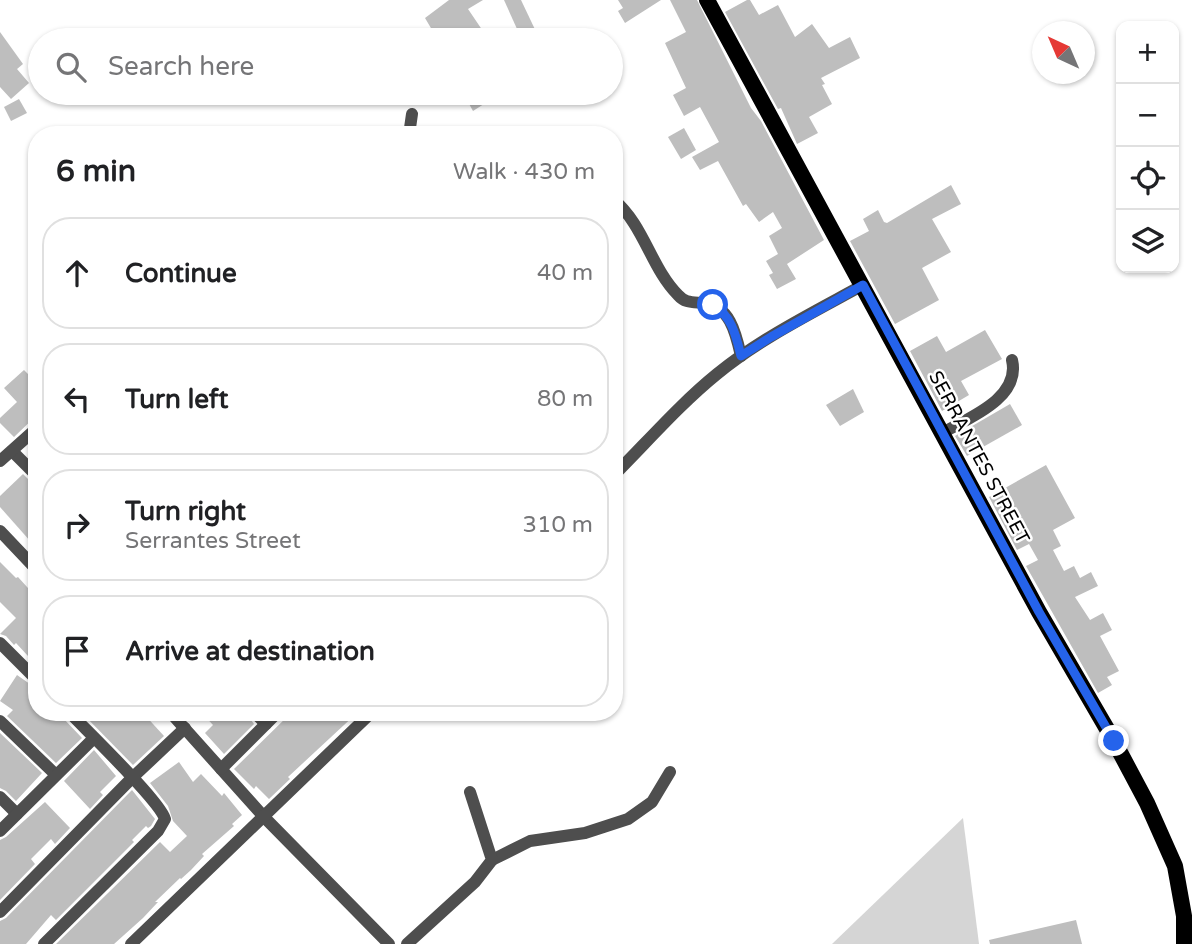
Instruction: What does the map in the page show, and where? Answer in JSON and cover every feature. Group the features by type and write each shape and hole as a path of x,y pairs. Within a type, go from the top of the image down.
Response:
{"main road":[{"name":"SERRANTES STREET","path":"707,0 1039,612 1114,741 1164,838 1175,866 1180,890 1184,944"}],"street":[{"path":"410,126 412,114"},
{"path":"623,210 635,223 679,296 688,302 713,305 728,318 741,356"},
{"path":"623,466 691,397 741,356 863,285"},
{"path":"942,433 976,414 1002,394 1013,377 1012,360"},
{"path":"0,461 28,436"},
{"path":"12,451 28,467"},
{"path":"0,531 28,561"},
{"path":"0,643 28,671"},
{"path":"0,721 55,774"},
{"path":"44,944 163,823 164,815 78,721"},
{"path":"178,721 264,817 389,944"},
{"path":"263,721 266,724"},
{"path":"221,769 269,721"},
{"path":"131,944 363,721"},
{"path":"0,912 185,728"},
{"path":"0,831 94,738"},
{"path":"407,944 475,882 492,860 530,841 585,833 628,819 652,802 670,772"},
{"path":"470,792 492,860"},
{"path":"0,797 17,814"}],"shaded area":[{"path":"963,818 979,944 832,944"}],"building":[{"path":"449,0 483,0 468,9 481,28 431,28 425,18"},
{"path":"504,0 521,0 534,28 517,28"},
{"path":"618,0 661,0 625,23 618,11 623,8"},
{"path":"670,0 697,0 751,108 761,121 824,240 787,264 796,279 777,289 769,275 773,273 766,261 778,254 769,236 782,228 773,212 759,222 746,204 743,206 718,161 700,170 692,157 719,142 700,107 684,116 673,95 686,88 665,43 686,32"},
{"path":"750,0 759,15 778,5 795,37 812,24 829,48 850,37 860,58 821,78 832,104 809,117 818,133 797,144 781,108 778,109 725,12"},
{"path":"0,32 23,64 17,69 28,84 11,99 0,87"},
{"path":"19,99 27,113 11,121 4,107"},
{"path":"470,105 482,105 473,111"},
{"path":"684,128 696,150 681,159 668,137"},
{"path":"951,185 961,204 932,219 951,252 922,268 939,300 895,324 850,241 869,231 863,219 878,210 887,223"},
{"path":"985,330 1002,359 961,381 969,395 942,411 910,351 937,336 946,352"},
{"path":"24,370 28,374 28,424 14,437 0,423 0,418 17,402 4,388"},
{"path":"853,389 864,412 840,426 826,405"},
{"path":"1010,404 1022,425 967,456 955,436"},
{"path":"1046,465 1075,518 1053,530 1061,546 1053,550 1064,571 1074,566 1080,578 1091,572 1098,586 1075,597 1090,620 1103,613 1112,630 1100,636 1119,671 1107,677 1112,685 1098,693 1026,566 1038,560 1029,544 1017,550 989,497"},
{"path":"23,474 28,479 28,539 0,507 0,496"},
{"path":"0,562 28,588 28,656 16,643 14,645 6,636 0,634 16,618 0,602"},
{"path":"17,675 28,683 28,721 66,721 82,738 56,763 7,716 13,710 0,701"},
{"path":"90,721 150,721 164,736 133,765"},
{"path":"209,721 252,721 254,724 224,754 205,733 213,725"},
{"path":"283,721 348,721 288,777 290,779 269,799 256,786 254,789 234,769"},
{"path":"0,733 42,773 16,801 0,788"},
{"path":"94,750 116,776 100,792 103,795 90,809 64,781"},
{"path":"179,762 193,782 201,774 222,796 224,793 242,815 232,824 234,826 202,854 204,856 191,870 114,944 56,944 160,842 170,852 187,836 173,821 168,806 150,783"},
{"path":"132,790 155,819 151,826 146,826 132,840 134,842 56,920 51,915 26,944 0,944 0,921"},
{"path":"45,802 70,828 55,844 51,839 31,859 35,864 0,900 0,840"},
{"path":"1076,920 1082,944 990,944 989,940"}],"route":[{"path":"713,305 718,307 732,324 741,356 863,285 1039,612 1114,741"}]}
